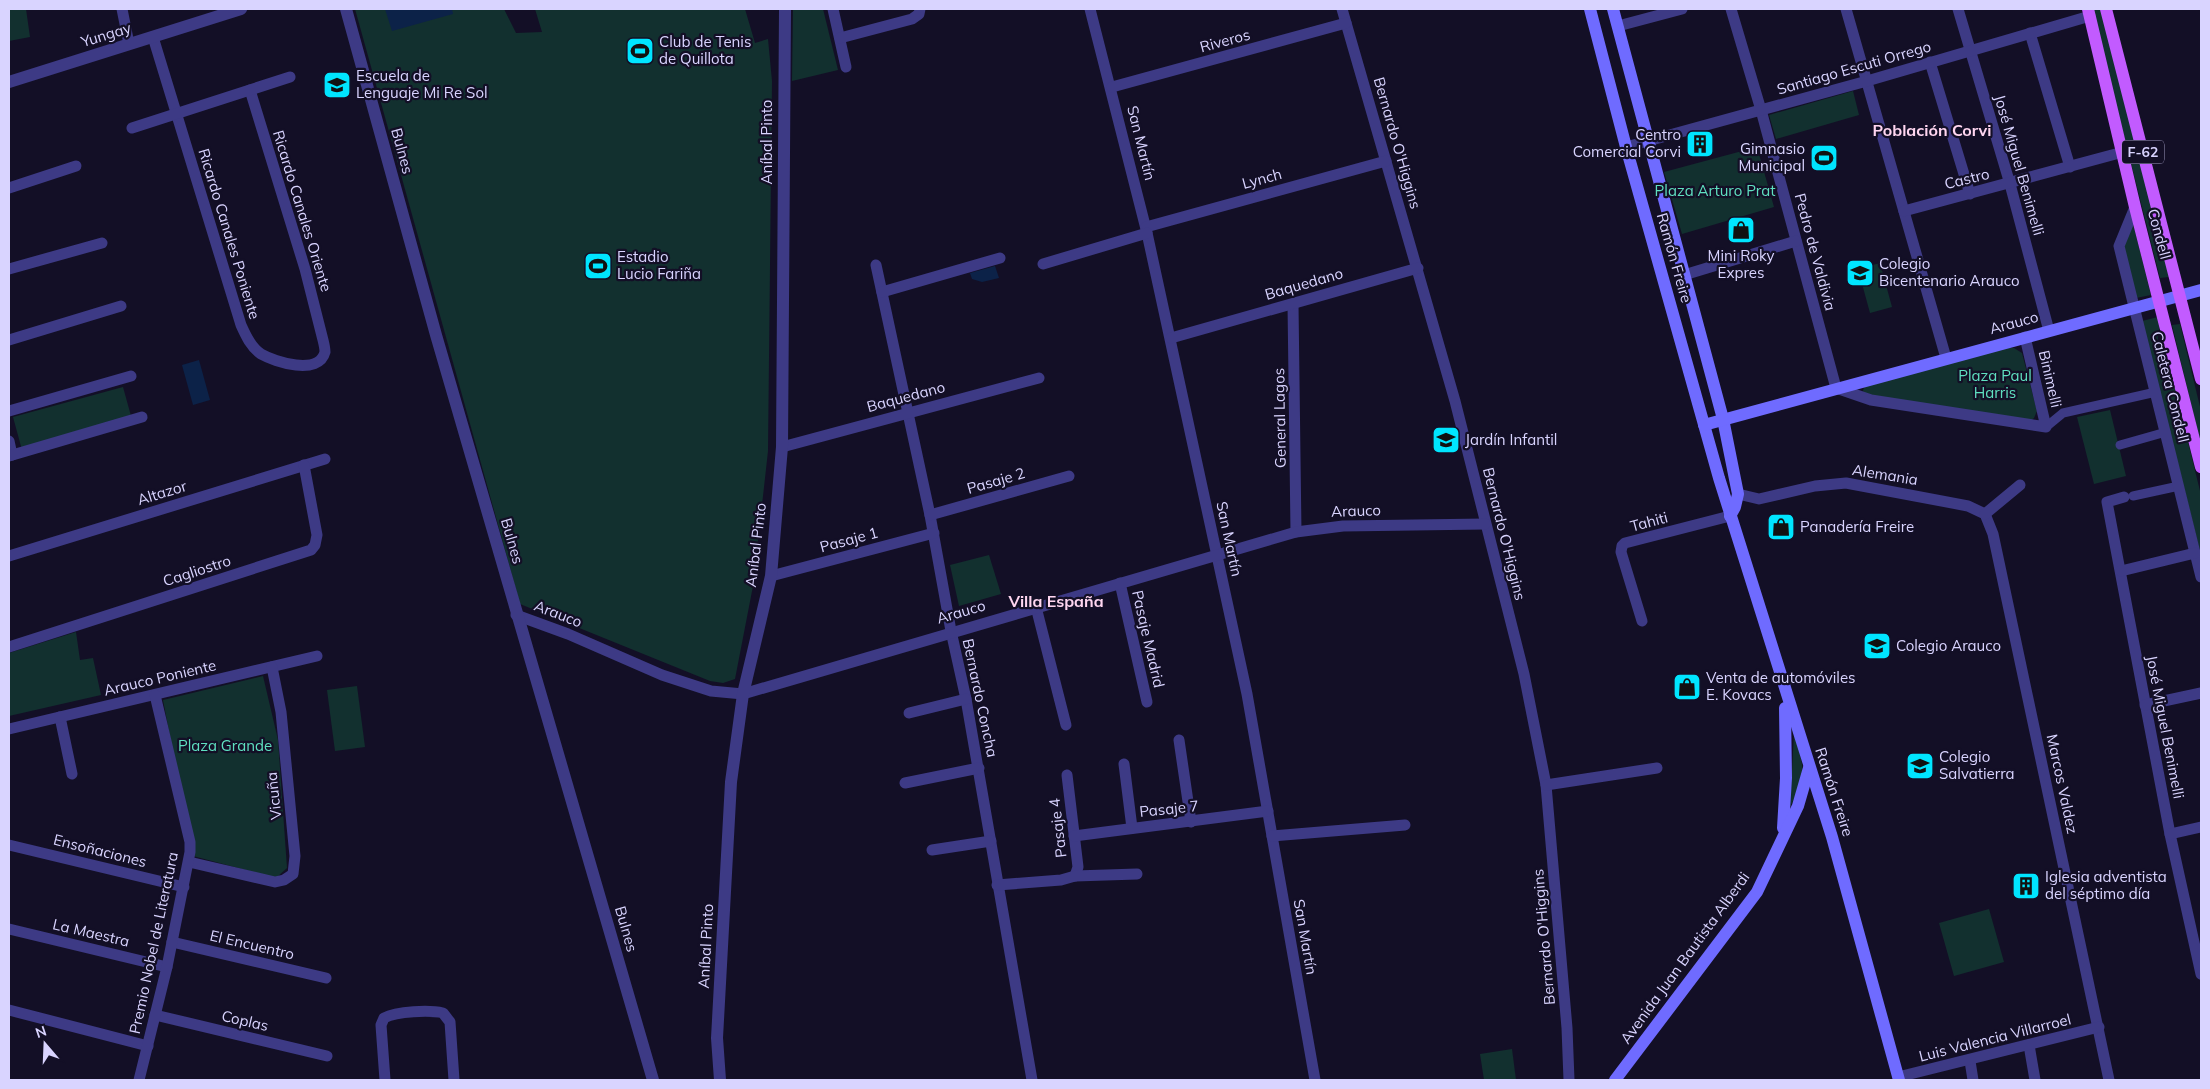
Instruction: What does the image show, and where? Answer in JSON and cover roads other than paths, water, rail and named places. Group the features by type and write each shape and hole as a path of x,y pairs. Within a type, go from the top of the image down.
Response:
{"main road":[{"name":"Ramón Freire","path":"1590,9 1626,147 1718,478 1822,807 1898,1079"},
{"name":"Ramón Freire","path":"1613,9 1723,419 1738,494"},
{"name":"Condell","path":"2106,9 2201,378"},
{"name":"Condell","path":"2089,12 2124,152 2135,207 2201,467"},
{"name":"Arauco","path":"1704,424 2201,290"},
{"path":"1718,478 1729,489 1738,494 1735,507 1730,516"},
{"path":"1781,679 1786,716 1785,809 1781,842"},
{"name":"Avenida Juan Bautista Alberdi","path":"1615,1080 1757,892 1798,806 1810,768"},
{"path":"1798,806 1822,807"}],"street":[{"path":"122,9 129,44"},
{"name":"Yungay","path":"9,82 236,9"},
{"name":"Bulnes","path":"346,9 516,615 653,1080"},
{"name":"Aníbal Pinto","path":"720,1080 717,1038 731,782 743,694 772,576 782,447 785,9"},
{"path":"833,9 846,67"},
{"name":"San Martín","path":"1090,9 1112,88 1146,230 1247,694 1315,1080"},
{"name":"Bernardo O'Higgins","path":"1342,9 1456,401 1485,524 1524,674 1546,785 1567,1028 1569,1080"},
{"path":"1618,26 1682,9"},
{"name":"Pedro de Valdivia","path":"1731,9 1761,110 1836,388"},
{"path":"1846,9 1946,358"},
{"name":"José Miguel Benimelli","path":"1958,9 2010,184 2049,331"},
{"path":"840,38 912,19 919,12"},
{"name":"Santiago Escuti Orrego","path":"1626,147 1867,81 2030,33 2089,12"},
{"name":"Riveros","path":"1112,88 1346,23"},
{"path":"2030,33 2070,167"},
{"name":"Ricardo Canales Poniente","path":"152,37 241,325 248,341 261,354 297,366 311,365 321,360 325,352 324,340"},
{"path":"1930,62 1970,194"},
{"path":"132,128 290,77"},
{"name":"Ricardo Canales Oriente","path":"250,90 305,269 324,340"},
{"name":"Castro","path":"1904,211 2124,152"},
{"name":"Lynch","path":"1043,264 1146,230 1386,161"},
{"path":"9,188 76,166"},
{"name":"Caletera Condell","path":"2135,207 2119,246 2136,307 2201,577"},
{"path":"1684,275 1796,241"},
{"path":"9,269 102,243"},
{"path":"882,292 1000,258"},
{"name":"Bernardo Concha","path":"876,264 934,533 951,632 966,699 991,841 996,885 1032,1080"},
{"name":"Baquedano","path":"1170,338 1418,268"},
{"name":"General Lagos","path":"1293,304 1296,532"},
{"path":"9,340 120,306"},
{"name":"Binimelli","path":"2025,337 2046,427"},
{"path":"9,411 131,376"},
{"name":"Baquedano","path":"782,447 1039,378"},
{"path":"1836,388 1871,400 2046,427 2063,413 2156,392"},
{"path":"9,441 10,456 142,417"},
{"path":"2120,445 2166,432"},
{"name":"Altazor","path":"9,556 325,459"},
{"name":"Cagliostro","path":"9,647 311,550 316,535 304,465"},
{"name":"Pasaje 2","path":"930,515 1069,476"},
{"name":"Alemania","path":"1738,494 1759,499 1808,487 1846,483 1968,506 1985,514"},
{"path":"1985,514 2020,485"},
{"path":"2129,496 2179,486"},
{"name":"José Miguel Benimelli","path":"2129,496 2107,502 2170,834 2201,970"},
{"name":"Marcos Valdez","path":"1985,514 1993,534 2109,1080"},
{"name":"Tahiti","path":"1642,621 1621,552 1622,546 1625,543 1730,516"},
{"name":"Arauco","path":"516,615 568,634 662,675 711,691 743,694 1296,532 1343,526 1485,524"},
{"name":"Pasaje 1","path":"772,576 934,533"},
{"path":"2121,571 2195,553"},
{"name":"Pasaje Madrid","path":"1120,583 1147,702"},
{"path":"1036,607 1066,725"},
{"name":"Arauco Poniente","path":"9,729 317,656"},
{"name":"Vicuña","path":"189,862 275,882 284,880 293,874 295,856 281,712 272,667"},
{"path":"2146,705 2201,693"},
{"name":"Premio Nobel de Literatura","path":"139,1080 167,967 189,862 190,842 155,694"},
{"path":"909,713 966,699"},
{"path":"60,717 72,774"},
{"path":"1179,740 1191,822"},
{"path":"1124,764 1132,828"},
{"path":"905,783 979,768"},
{"path":"1546,785 1657,768"},
{"name":"Pasaje 4","path":"1067,775 1078,868 1075,876"},
{"name":"Pasaje 7","path":"1074,836 1268,812"},
{"path":"1272,836 1405,825"},
{"path":"2170,834 2201,827"},
{"path":"932,850 991,841"},
{"name":"Ensoñaciones","path":"9,845 184,887"},
{"path":"996,885 1061,880 1075,876 1137,874"},
{"name":"La Maestra","path":"9,929 167,967"},
{"name":"El Encuentro","path":"172,942 326,978"},
{"path":"9,1010 148,1046"},
{"path":"385,1080 381,1030 384,1018 396,1014 434,1012 446,1016 450,1022 454,1080"},
{"name":"Coplas","path":"155,1015 327,1056"},
{"name":"Luis Valencia Villarroel","path":"1898,1079 2099,1027"},
{"path":"2029,1045 2035,1080"},
{"path":"1970,1061 1973,1080"}],"water":[{"path":"385,9 452,9 453,14 392,31"},
{"path":"995,266 999,278 982,282 972,279 970,273"},
{"path":"199,360 210,400 193,405 182,365"}],"place":[{"name":"Club de Tenis de Quillota","path":"640,51"},
{"name":"Escuela de Lenguaje Mi Re Sol","path":"337,85"},
{"name":"Centro Comercial Corvi","path":"1700,144"},
{"name":"Gimnasio Municipal","path":"1824,158"},
{"name":"Mini Roky Expres","path":"1741,230"},
{"name":"Estadio Lucio Fariña","path":"598,266"},
{"name":"Colegio Bicentenario Arauco","path":"1860,273"},
{"name":"Jardín Infantil","path":"1446,440"},
{"name":"Panadería Freire","path":"1781,527"},
{"name":"Colegio Arauco","path":"1877,646"},
{"name":"Venta de automóviles E. Kovacs","path":"1687,687"},
{"name":"Colegio Salvatierra","path":"1920,766"},
{"name":"Iglesia adventista del séptimo día","path":"2026,886"}],"district":[{"name":"Población Corvi","path":"1932,130"},
{"name":"Villa España","path":"1056,601"}],"park label":[{"name":"Plaza Arturo Prat","path":"1715,191"},
{"name":"Plaza Paul Harris","path":"1995,384"},
{"name":"Plaza Grande","path":"225,746"}]}
